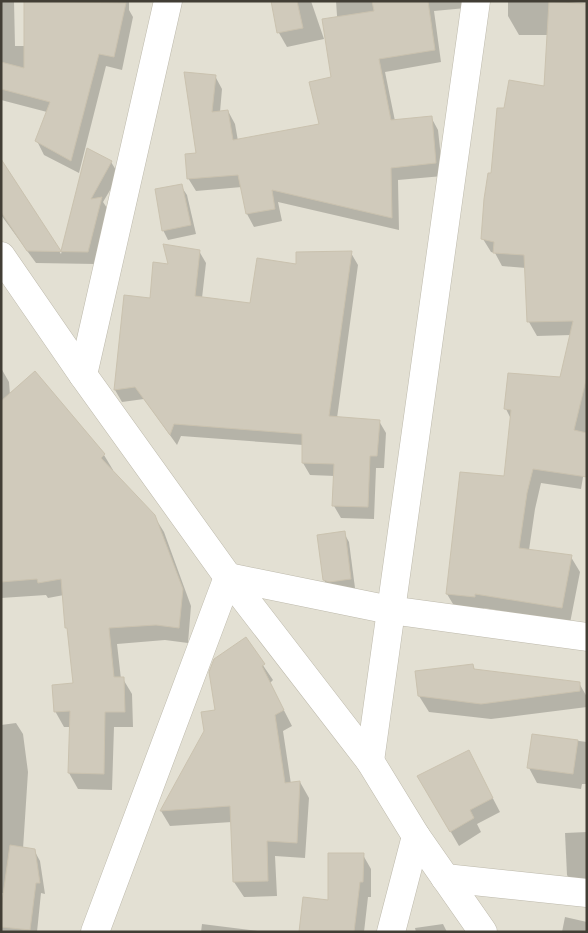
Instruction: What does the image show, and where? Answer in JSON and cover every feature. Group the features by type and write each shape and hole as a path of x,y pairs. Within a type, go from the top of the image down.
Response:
{"street":[{"path":"83,375 168,1"},
{"path":"370,761 476,1"},
{"path":"1,256 83,375 228,577 370,761 416,836 483,932"},
{"path":"228,577 390,610 587,637"},
{"path":"95,932 228,577"},
{"path":"390,932 416,836"},
{"path":"445,878 587,893"}],"shaded area":[{"path":"1,1 587,1 587,932 1,932"}],"building":[{"path":"24,1 126,3 114,57 99,54 71,161 35,141 50,102 1,89 1,62 24,68"},
{"path":"271,1 297,1 303,28 277,33"},
{"path":"372,1 428,1 435,50 379,59 391,120 432,116 436,163 391,168 392,218 272,190 275,209 246,214 238,175 187,179 185,154 196,153 184,72 216,75 212,112 228,110 233,140 319,124 309,82 331,77 322,19 374,11"},
{"path":"549,1 587,4 587,376 574,430 587,433 587,477 533,469 527,493 519,548 572,555 562,608 475,594 475,597 446,594 460,472 504,476 511,410 504,409 508,373 560,377 573,321 527,322 524,255 493,253 494,242 481,239 484,199 488,173 491,173 497,108 504,108 509,80 544,86"},
{"path":"87,148 112,161 91,199 102,197 88,252 27,251 1,212 1,159 61,251"},
{"path":"182,184 191,225 162,231 155,189"},
{"path":"163,244 200,250 195,296 250,303 257,258 296,264 296,252 352,251 329,416 380,420 377,456 370,456 368,507 332,506 334,464 302,463 302,434 174,424 170,435 135,387 114,390 124,295 150,298 153,262 168,264"},
{"path":"35,371 105,454 101,458 155,515 183,589 179,628 156,625 109,628 114,677 124,677 125,712 105,712 104,774 68,773 70,711 54,712 52,685 73,683 67,628 65,628 61,579 38,583 37,579 1,582 1,401"},
{"path":"345,531 351,579 329,582 323,580 317,535"},
{"path":"246,637 265,664 262,666 284,710 275,715 285,783 300,781 297,843 267,841 268,881 233,882 230,806 160,811 204,731 201,712 215,710 209,672 214,659"},
{"path":"473,664 474,669 580,682 580,691 481,704 418,696 415,671"},
{"path":"532,734 578,740 573,774 527,768"},
{"path":"469,750 493,798 470,810 474,818 450,832 417,776"},
{"path":"10,845 35,849 40,883 36,883 30,930 1,927 1,909"},
{"path":"328,853 364,853 363,882 360,882 354,932 299,932 303,897 328,900"}]}
